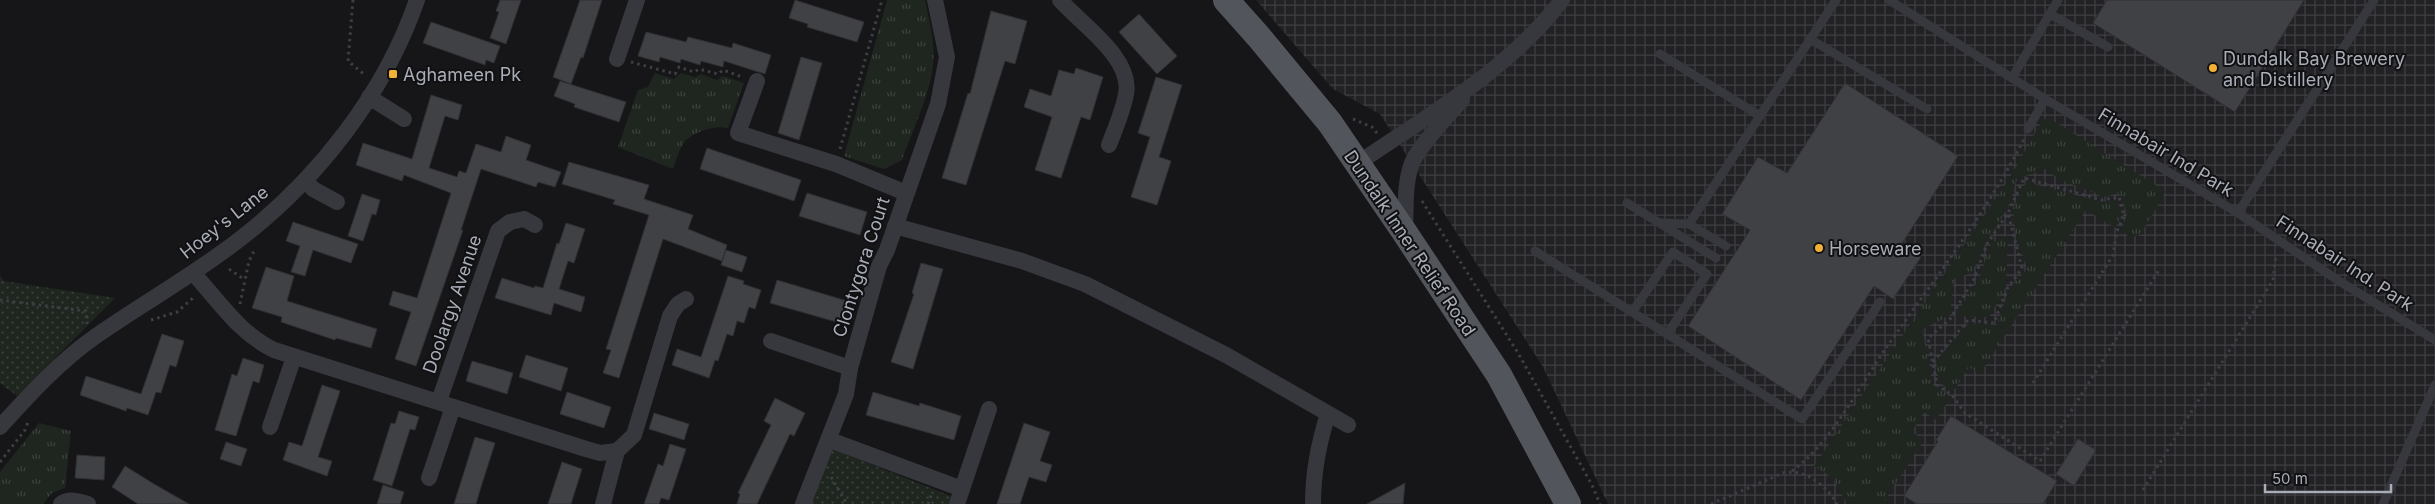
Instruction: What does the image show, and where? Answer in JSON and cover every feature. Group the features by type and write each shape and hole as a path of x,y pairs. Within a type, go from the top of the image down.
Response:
{"main road":[{"name":"Dundalk Inner Relief Road","path":"1226,0 1330,124 1405,233 1499,375 1568,504"}],"street":[{"name":"Hoey's Lane","path":"0,427 72,355 95,337 193,273 271,214 305,180 332,148 370,97 408,26 417,0"},
{"path":"617,59 637,0"},
{"path":"1060,0 1074,16 1103,41 1122,67 1127,92 1109,145"},
{"path":"1357,164 1480,79 1520,44 1562,0"},
{"path":"906,193 938,104 947,58 936,4"},
{"path":"1405,233 1408,179 1413,162 1442,122 1480,79"},
{"name":"Clontygora Court","path":"757,81 738,133 836,164 906,193 879,266 850,368 846,394 830,440 803,504"},
{"path":"370,97 404,119"},
{"path":"305,180 313,189 337,202"},
{"name":"Doolargy Avenue","path":"428,478 446,404 498,231 510,222 524,219 535,225"},
{"path":"895,226 1022,261 1084,284 1226,355 1348,426"},
{"name":"Doolargy Avenue","path":"193,273 236,324 259,343 294,357 593,451 600,453 617,451"},
{"path":"603,504 617,451 634,435 670,316 678,304 686,299"},
{"name":"Clontygora Court","path":"771,341 850,368"},
{"path":"270,427 294,357"},
{"path":"830,440 960,497 989,410"},
{"path":"1313,504 1313,470 1319,439 1328,414"},
{"path":"61,504 65,501 80,501 88,504"}],"lane":[{"path":"1689,224 1836,0"},
{"name":"Finnabair Ind Park","path":"1890,0 2045,99 2238,213 2374,0"},
{"path":"2012,78 2058,0"},
{"path":"2050,14 2108,47"},
{"path":"1810,39 1927,109"},
{"path":"1660,54 1760,116"},
{"path":"2028,129 2045,99"},
{"path":"1627,203 1716,258"},
{"name":"Finnabair Ind. Park","path":"2238,213 2435,340"},
{"path":"1660,223 1689,224 1726,246"},
{"path":"1535,250 1802,419 1880,302"},
{"path":"1633,311 1673,252 1707,274 1668,333"},
{"path":"2383,504 2435,385"}],"path":[{"path":"353,0 348,61 357,71 378,83"},
{"path":"836,164 882,0"},
{"path":"617,59 675,74 679,67 694,72 699,69 718,74 723,70 757,81"},
{"path":"1330,124 1351,118 1372,127 1386,144"},
{"path":"1711,504 1792,471 1808,458 1826,437 1997,190 2028,129"},
{"path":"2032,383 2113,256 2117,231 2124,216 2119,197 2102,200 2024,178 2008,213 1988,244 1974,279 1950,320 1928,338 1937,385 1952,395 1965,413 2040,461 2159,270"},
{"path":"1408,179 1518,352 1592,485 1600,504"},
{"path":"1932,362 1968,320 1994,323 2007,289 2022,268 2008,213"},
{"path":"2143,490 2273,280 2274,262 2280,241"},
{"path":"236,324 249,261 255,249"},
{"path":"229,269 245,280"},
{"path":"0,300 86,312 87,326 95,337"},
{"path":"818,469 835,481 847,504"},
{"path":"1792,471 1820,483 1837,504"}],"shaded area":[{"path":"1256,0 2435,0 2435,504 1608,504 1543,367 1380,114 1333,89"}],"green space":[{"path":"887,0 925,0 932,32 934,57 928,88 902,160 884,169 844,156"},
{"path":"655,73 674,79 681,73 695,77 701,74 717,80 723,76 744,83 728,128 709,129 690,137 682,146 673,169 618,147 638,90 648,87"},
{"path":"2049,118 2165,191 2163,197 2140,235 2130,237 2121,231 2127,215 2121,193 2103,197 2059,179 2045,169 2017,179 2008,207 1986,243 1972,273 1954,279 1950,316 1922,329 1933,385 1951,397 1936,420 1924,412 1912,432 1924,440 1885,500 1892,504 1847,504 1833,478 1814,466 2009,179 2039,126 2045,119"},
{"path":"2026,182 2102,202 2117,200 2123,215 2115,228 2086,210 1980,374 1969,367 1953,392 1939,382 1936,361 1969,323 1997,325 2009,289 2027,269 2015,232 2013,208"},
{"path":"2008,235 2006,287 1989,317 1955,316 1979,279 1991,243"},
{"path":"0,276 4,281 115,298 17,396 0,383"},
{"path":"39,423 71,431 65,488 52,493 43,504 0,504 0,472"},
{"path":"830,448 951,496 949,504 807,504"}],"building":[{"path":"500,0 521,0 506,44 490,38 499,12 496,11"},
{"path":"580,0 602,0 583,58 581,57 571,84 553,77"},
{"path":"795,0 864,22 857,42 807,27 808,24 789,18"},
{"name":"Dundalk Bay Brewery and Distillery","path":"2107,0 2304,0 2235,112 2093,23"},
{"path":"991,11 1027,21 1015,64 1005,61 966,185 942,178 968,93 970,94"},
{"path":"1139,14 1177,56 1157,74 1119,32"},
{"path":"431,22 500,46 494,63 486,60 485,65 423,43"},
{"path":"646,32 686,42 688,37 732,48 733,43 771,55 765,74 724,61 723,67 701,61 700,65 681,59 680,63 660,57 659,62 638,56"},
{"path":"801,57 822,63 799,140 778,133"},
{"path":"1076,68 1103,77 1090,120 1081,117 1061,178 1035,170 1052,117 1024,107 1030,89 1051,96 1059,70 1074,74"},
{"path":"1156,77 1182,85 1159,157 1171,161 1157,205 1131,197 1150,137 1138,133"},
{"path":"560,81 626,102 619,122 574,107 575,104 554,96"},
{"name":"Horseware","path":"1845,83 1958,156 1901,245 1921,257 1893,299 1874,286 1801,400 1688,326 1750,230 1722,214 1758,157 1787,173"},
{"path":"431,95 462,105 458,120 445,116 429,168 457,177 459,171 466,173 476,144 501,152 506,136 531,145 526,160 561,172 555,187 538,182 536,187 481,169 461,230 463,230 416,366 395,359 411,312 389,305 393,291 417,298 451,193 404,175 402,181 356,165 363,143 412,159"},
{"path":"707,148 801,180 794,201 700,169"},
{"path":"569,162 649,185 644,199 693,215 688,229 727,245 722,261 663,239 619,378 603,373 611,350 606,349 649,215 613,204 615,200 562,184"},
{"path":"807,193 867,212 860,235 799,216"},
{"path":"362,194 380,200 376,215 372,214 363,241 348,236"},
{"path":"293,222 358,244 351,263 313,250 305,276 291,272 300,246 286,241"},
{"path":"566,223 585,229 574,263 568,261 559,289 585,297 581,312 554,303 551,315 495,298 502,278 534,288 535,286 543,288 557,243 559,244"},
{"path":"726,250 747,257 742,272 721,265"},
{"path":"921,263 943,269 913,369 891,362 914,294 912,293"},
{"path":"266,267 294,276 287,301 377,329 371,348 336,338 335,340 281,322 282,317 252,308"},
{"path":"728,276 744,281 743,284 761,290 755,309 749,307 744,323 737,321 733,336 727,334 718,361 715,360 709,378 672,365 677,349 701,357"},
{"path":"777,280 847,301 840,323 770,303"},
{"path":"162,334 184,341 176,367 170,365 161,393 156,392 148,415 127,408 126,411 80,395 86,376 141,394"},
{"path":"526,355 568,368 561,391 519,377"},
{"path":"243,358 264,365 259,383 253,381 236,436 215,430 232,374 237,376"},
{"path":"472,361 513,373 507,394 466,381"},
{"path":"322,385 340,391 318,457 332,461 327,476 283,460 289,442 302,446"},
{"path":"567,392 611,407 604,428 560,414"},
{"path":"873,392 919,406 920,403 961,416 954,440 866,415"},
{"path":"775,398 805,413 794,436 790,434 757,504 737,504 740,494 738,493 771,425 764,421"},
{"path":"399,411 419,417 415,430 410,429 392,486 373,480 391,423 395,424"},
{"path":"654,413 689,424 684,440 649,429"},
{"path":"1951,416 2057,481 2043,504 1917,504 1904,496"},
{"path":"1024,423 1050,432 1040,461 1052,465 1046,482 1029,477 1020,504 997,504"},
{"path":"475,437 495,443 476,504 454,504"},
{"path":"2078,439 2096,450 2074,486 2056,474"},
{"path":"226,442 247,449 241,466 220,459"},
{"path":"670,444 686,449 669,500 661,498 659,504 644,504 658,464 663,466"},
{"path":"77,455 105,457 104,480 75,478"},
{"path":"562,462 582,469 571,504 548,504"},
{"path":"125,466 189,504 138,504 112,487"},
{"path":"1405,483 1403,504 1367,504"},
{"path":"383,485 404,492 400,504 377,504"}],"place":[{"name":"Dundalk Bay Brewery and Distillery","path":"2213,68"},
{"name":"Aghameen Pk","path":"393,74"},
{"name":"Horseware","path":"1819,248"}]}
